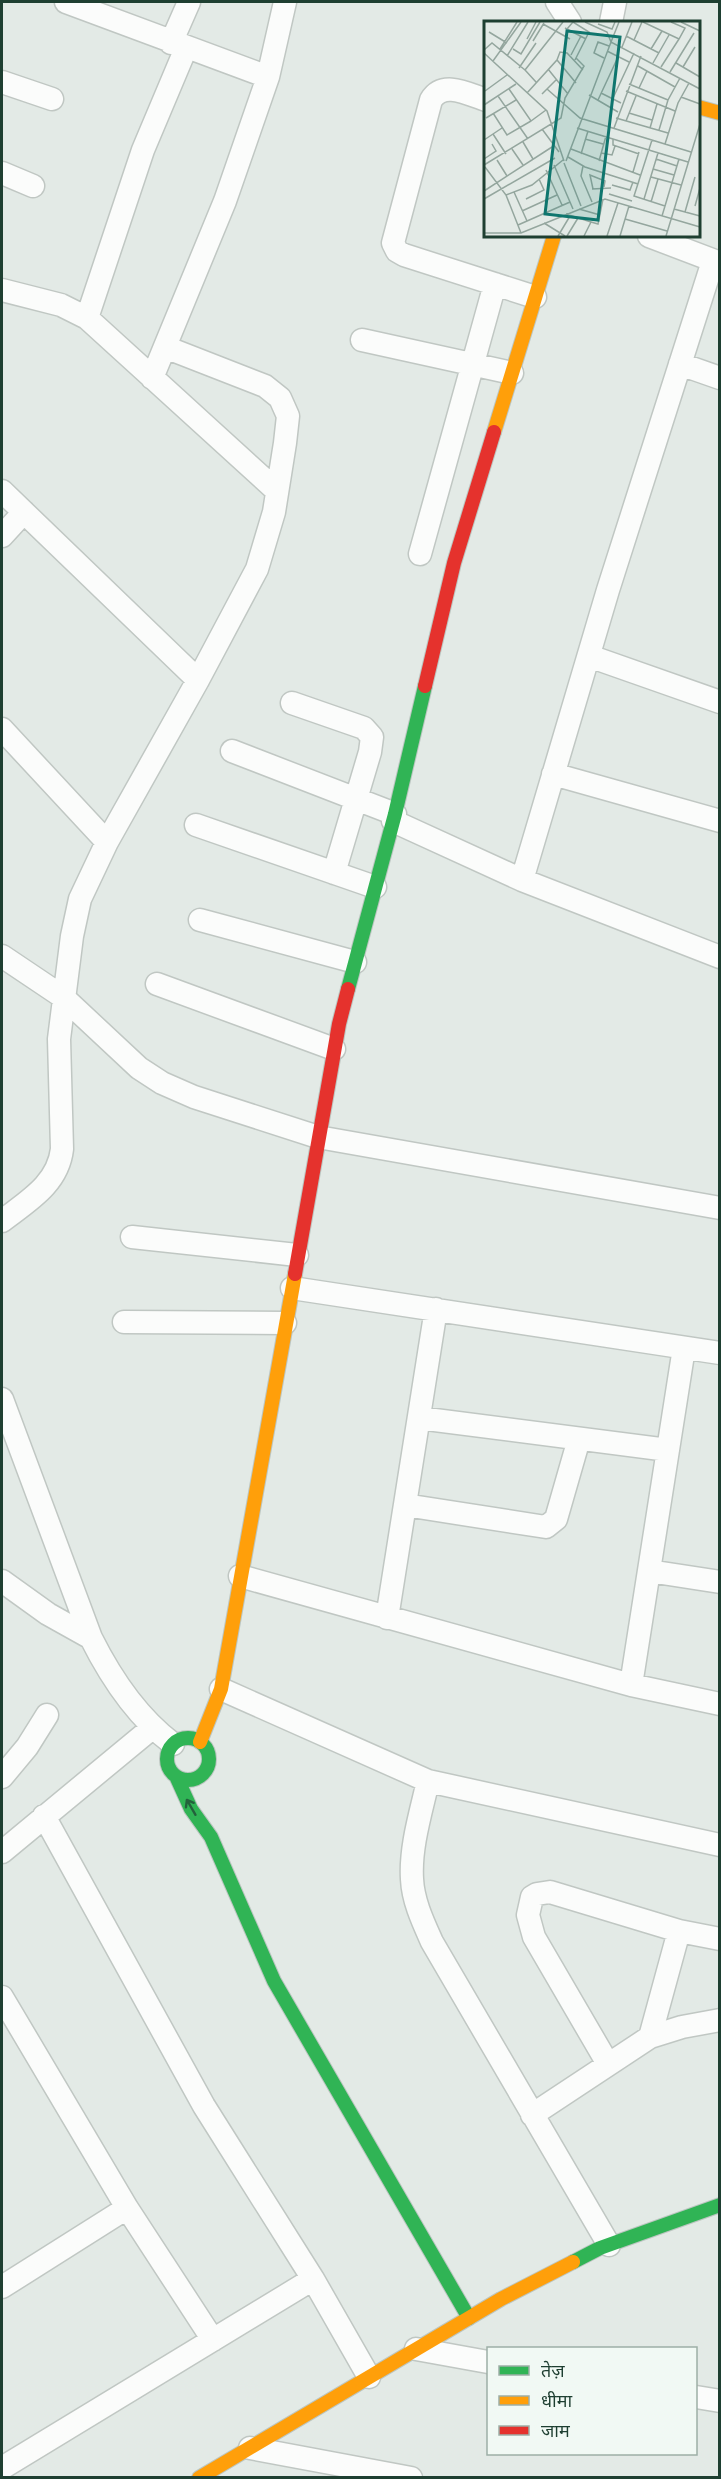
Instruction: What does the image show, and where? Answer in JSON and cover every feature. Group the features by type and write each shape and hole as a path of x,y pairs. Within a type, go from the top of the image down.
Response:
{"street":[{"path":"87,318 179,45 189,2"},
{"path":"152,378 225,201 268,77 285,2"},
{"path":"557,2 569,21"},
{"path":"611,21 615,2"},
{"path":"81,4 179,45 268,77"},
{"path":"2,82 52,99"},
{"path":"484,99 448,89 435,93 431,100 393,243 397,251 404,255 535,297"},
{"path":"700,107 720,114"},
{"path":"2,173 33,186"},
{"path":"200,1742 220,1689 334,1049 394,818 454,563 554,237"},
{"path":"522,880 589,656 681,364 716,262 652,237"},
{"path":"420,554 495,284"},
{"path":"2,290 61,305 87,318 277,491"},
{"path":"362,340 512,373"},
{"path":"2,1221 39,1193 54,1176 61,1163 63,1149 58,1039 72,936 81,899 106,842 198,680 256,569 274,512 288,416 280,398 265,386 165,347"},
{"path":"681,364 720,378"},
{"path":"2,491 198,680"},
{"path":"2,536 24,512"},
{"path":"589,656 720,702"},
{"path":"292,703 364,728 369,732 372,743 334,873"},
{"path":"2,729 106,842"},
{"path":"232,751 356,798 522,880 720,957"},
{"path":"553,774 720,821"},
{"path":"196,825 375,887"},
{"path":"200,920 355,962"},
{"path":"2,958 63,997 139,1068 162,1083 194,1097 318,1137 720,1208"},
{"path":"157,984 334,1049"},
{"path":"132,1237 297,1255"},
{"path":"292,1288 720,1353"},
{"path":"387,1618 436,1309"},
{"path":"124,1322 285,1323"},
{"path":"631,1685 684,1348"},
{"path":"2,1399 91,1638 106,1669 145,1719 173,1744"},
{"path":"419,1418 668,1450"},
{"path":"405,1505 546,1527 556,1519 579,1439"},
{"path":"649,1570 720,1582"},
{"path":"240,1576 631,1685 720,1704"},
{"path":"2,1581 48,1614 91,1638"},
{"path":"220,1689 428,1781 720,1845"},
{"path":"2,1777 27,1747 47,1714"},
{"path":"2,1852 44,1816 145,1719"},
{"path":"206,1768 202,1775 191,1780 176,1776 171,1772 166,1761 167,1755 173,1744 183,1738 200,1742 208,1754 206,1768 210,1792"},
{"path":"176,1776 191,1809 211,1837 274,1981 469,2318"},
{"path":"428,1781 413,1859 412,1878 415,1899 432,1942 609,2245"},
{"path":"211,1837 212,1815"},
{"path":"44,1816 204,2106 313,2280 369,2377"},
{"path":"608,2064 534,1937 528,1915 532,1897 550,1892 679,1931 720,1939"},
{"path":"650,2037 679,1931"},
{"path":"2,1997 127,2208 213,2340"},
{"path":"532,2115 650,2037 682,2026 720,2020"},
{"path":"199,2478 501,2299 609,2245 720,2205"},
{"path":"2,2287 127,2208"},
{"path":"2,2468 313,2280"},
{"path":"416,2349 487,2362"},
{"path":"697,2397 720,2401"},
{"path":"250,2448 338,2471 411,2478"}],"traffic: fast":[{"path":"348,989 395,814 425,686"},
{"path":"188,1738 203,1744 209,1759 203,1774 188,1780 173,1774 167,1759 173,1744 188,1738"},
{"path":"176,1776 191,1809 211,1837 274,1981 469,2318"},
{"path":"573,2262 600,2248 720,2205"}],"traffic: slow":[{"path":"700,108 720,113"},
{"path":"494,432 554,237"},
{"path":"200,1742 221,1689 295,1274"},
{"path":"199,2478 501,2299 573,2262"}],"traffic: jam":[{"path":"425,686 454,563 494,432"},
{"path":"295,1274 339,1024 348,989"}]}
